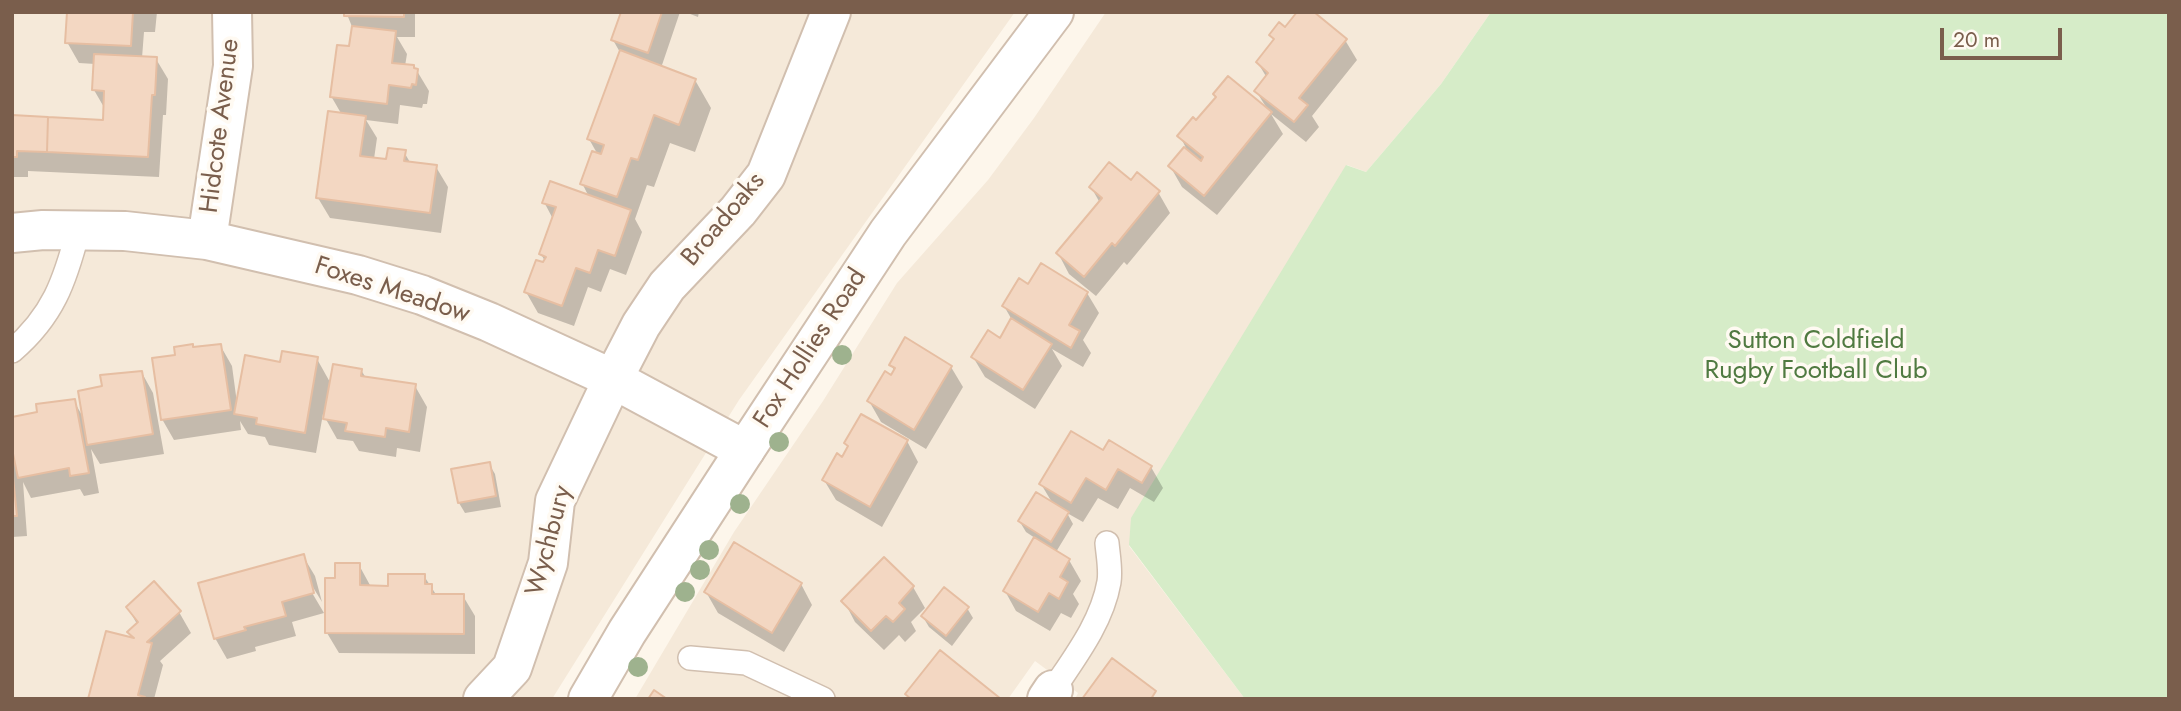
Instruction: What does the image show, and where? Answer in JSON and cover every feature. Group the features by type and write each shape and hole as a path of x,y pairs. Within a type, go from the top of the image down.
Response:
{"street":[{"name":"Hidcote Avenue","path":"207,240 233,66 232,12"},
{"name":"Broadoaks","path":"613,379 641,325 667,286 738,211 766,175 831,12"},
{"name":"Fox Hollies Road","path":"587,699 627,632 888,233 1054,12"},
{"name":"Foxes Meadow","path":"12,233 43,230 125,231 207,240 358,275 422,295 489,322 613,379 745,450"},
{"name":"Wychbury","path":"483,699 512,668 548,563 555,501 613,379"}],"lane":[{"path":"12,351 31,334 54,303 67,273 78,231"},
{"path":"1050,694 1084,643 1100,611 1110,580 1107,543"},
{"path":"690,658 746,663 823,699"}],"shaded area":[{"path":"12,12 1015,12 739,400 552,699 12,699"},
{"path":"1106,12 1491,12 1441,84 1366,172 1347,165 1129,546 1245,699 1075,699 1078,693 1035,661 1008,699 635,699 734,532 823,401 897,283 988,180"}],"green space":[{"name":"Sutton Coldfield Rugby Football Club","path":"1491,12 2169,12 2169,699 1245,699 1129,545 1131,518 1346,165 1366,172 1441,84"}],"building":[{"path":"67,12 133,12 131,46 65,43"},
{"path":"344,12 404,12 404,17 344,16"},
{"path":"621,12 662,12 648,53 611,40"},
{"path":"1297,12 1314,12 1347,39 1299,98 1308,105 1294,122 1254,91 1268,73 1256,62 1274,39 1269,35 1279,22 1285,27"},
{"path":"352,26 396,31 392,63 414,65 414,68 418,69 416,85 412,84 411,88 389,85 387,104 330,97 337,45 349,46"},
{"path":"620,50 696,79 679,125 654,115 638,160 631,158 617,197 580,184 592,151 601,154 604,145 587,139"},
{"path":"94,54 157,57 148,157 47,152 48,117 103,120 104,91 92,90"},
{"path":"1228,76 1272,112 1204,196 1168,166 1184,147 1201,161 1203,157 1177,136 1193,117 1196,120 1216,97 1213,94"},
{"path":"328,111 366,116 360,156 386,159 388,148 406,150 404,161 437,165 430,213 316,198"},
{"path":"12,115 48,117 47,152 17,151 17,157 12,157"},
{"path":"1109,162 1131,180 1137,172 1160,191 1115,246 1112,243 1084,277 1056,253 1102,198 1089,187"},
{"path":"550,181 631,210 615,256 598,250 590,273 576,268 562,306 524,292 536,260 543,262 546,257 539,254 556,207 542,203"},
{"path":"1041,263 1088,292 1069,325 1080,331 1071,348 1002,306 1019,278 1028,284"},
{"path":"1011,318 1052,344 1023,390 971,357 988,330 1000,338"},
{"path":"905,337 952,366 914,430 867,401 885,371 891,375 895,368 889,365"},
{"path":"193,344 193,347 221,344 231,410 161,420 152,358 175,355 174,347"},
{"path":"282,351 318,357 305,433 256,424 257,418 234,414 245,355 280,362"},
{"path":"333,364 362,369 361,376 416,384 409,432 386,428 385,437 345,431 347,423 323,419"},
{"path":"142,371 153,434 87,445 78,391 102,386 100,375"},
{"path":"75,399 89,473 70,476 69,468 18,478 12,449 12,417 37,412 36,404"},
{"path":"861,414 908,440 870,507 822,480 837,453 842,457 848,446 844,443"},
{"path":"1071,431 1103,450 1109,440 1152,466 1142,483 1118,469 1106,490 1086,478 1071,503 1039,484"},
{"path":"490,462 496,496 458,503 451,469"},
{"path":"12,467 17,516 12,516"},
{"path":"1036,492 1069,512 1051,542 1018,521"},
{"path":"1034,537 1070,559 1060,577 1068,582 1059,599 1049,593 1038,612 1003,591"},
{"path":"734,542 802,583 772,633 704,592"},
{"path":"304,554 314,593 282,602 286,616 244,627 246,630 214,639 198,583"},
{"path":"884,557 914,586 899,603 905,609 893,622 886,616 871,631 841,601"},
{"path":"335,563 360,563 360,585 388,586 388,574 425,574 425,584 432,584 432,594 464,594 464,634 325,633 325,578 335,578"},
{"path":"154,581 181,611 147,642 152,643 138,695 145,697 144,699 88,699 106,631 134,638 127,632 138,622 126,607"},
{"path":"944,587 969,607 946,636 921,616"},
{"path":"940,650 1001,699 911,699 905,694"},
{"path":"1112,658 1156,691 1151,699 1082,699"},
{"path":"654,690 667,699 648,699"}]}
